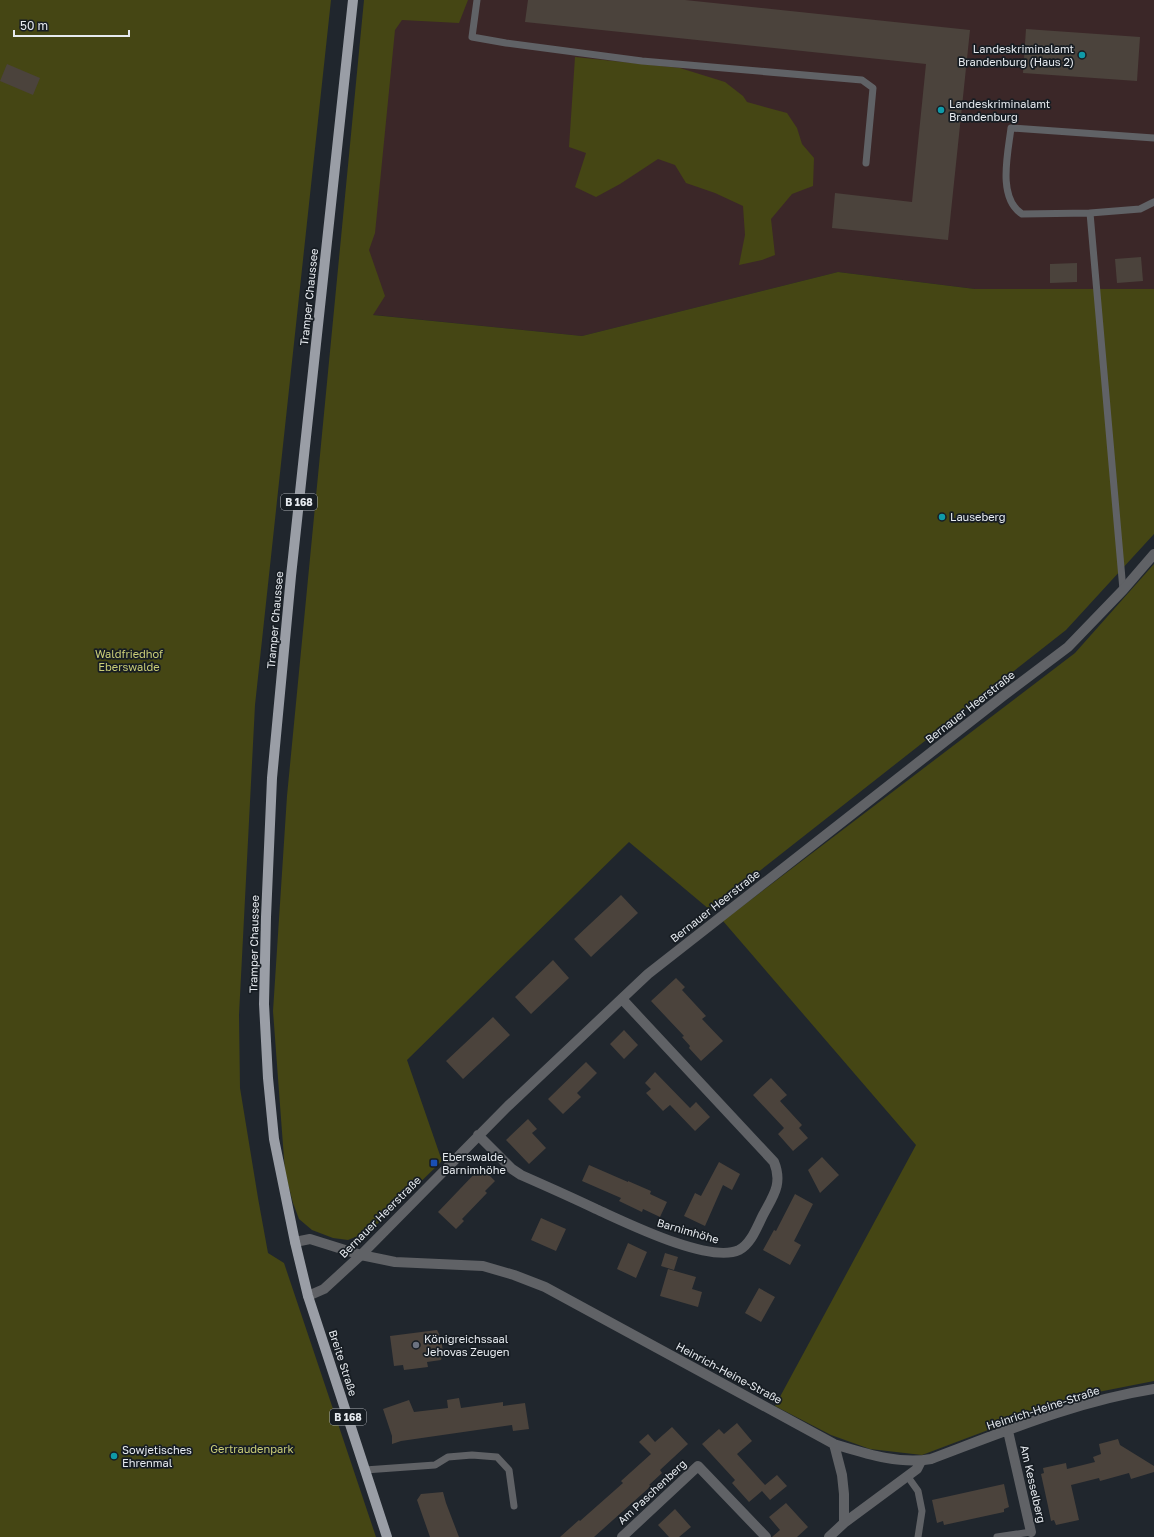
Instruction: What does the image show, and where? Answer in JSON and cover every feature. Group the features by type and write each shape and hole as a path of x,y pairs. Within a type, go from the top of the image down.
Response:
{"main road":[{"name":"Tramper Chaussee","path":"295,1242 274,1139 267,1071 265,996 266,917 272,778 292,568 353,0"},
{"name":"Breite Straße","path":"295,1242 308,1296 387,1537"}],"street":[{"name":"Bernauer Heerstraße","path":"308,1296 324,1289 361,1255 478,1135 654,969 1002,696 1068,647 1123,590 1154,554"},
{"name":"Barnimhöhe","path":"478,1135 512,1170 648,1232 708,1252 724,1253 740,1250 750,1240 777,1187 778,1172 774,1162 622,999"},
{"name":"Heinrich-Heine-Straße","path":"295,1242 310,1239 361,1255 395,1262 483,1266 545,1287 834,1444 878,1457 920,1461 931,1459 1086,1404 1154,1389"},
{"name":"Am Kesselberg","path":"1008,1431 1031,1532"},
{"path":"834,1444 842,1475 844,1494 844,1523"},
{"path":"830,1537 844,1523 908,1477 917,1469 920,1461"},
{"name":"Am Paschenberg","path":"622,1537 698,1466 766,1537"}],"lane":[{"path":"477,0 472,37 642,61 862,80 873,88 866,163"},
{"path":"1154,138 1011,128 1005,174 1008,193 1017,211 1022,214 1090,213 1140,209 1154,202"},
{"path":"1090,213 1123,590"},
{"path":"365,1470 435,1465 448,1457 472,1455 497,1458 509,1470 514,1506"},
{"path":"908,1477 918,1491 922,1511 918,1537"},
{"name":"Am Kesselberg","path":"997,1537 1031,1532"}],"shaded area":[{"path":"368,0 1154,0 1154,289 975,289 838,272 582,336 335,311"}],"green space":[{"path":"0,0 331,0 255,705 239,1015 240,1088 268,1253 284,1263 376,1537 0,1537"},
{"path":"364,0 468,0 459,23 402,20 395,30 375,233 369,250 385,296 373,315 582,336 838,272 975,289 1154,289 1154,534 1066,630 710,910 629,842 407,1060 442,1161 370,1231 348,1240 333,1238 312,1230 299,1219 293,1203 285,1172 273,1011 287,796"},
{"path":"575,57 680,68 725,82 743,96 747,102 787,113 797,128 802,144 814,158 813,186 792,194 771,219 775,255 762,260 739,265 745,235 743,206 715,193 686,183 675,165 658,159 620,184 596,197 575,187 586,153 569,147"},
{"path":"1154,564 1154,1381 1093,1393 1020,1418 922,1455 870,1449 831,1435 775,1406 916,1145 723,921 1075,653"}],"building":[{"name":"Landeskriminalamt Brandenburg","path":"528,0 685,0 970,30 948,240 832,228 835,193 912,202 926,64 525,22"},
{"name":"Landeskriminalamt Brandenburg (Haus 2)","path":"1026,29 1140,37 1137,81 1023,73"},
{"path":"7,64 40,78 33,95 0,81"},
{"path":"1141,257 1143,281 1117,283 1115,259"},
{"path":"1077,263 1077,282 1050,283 1050,264"},
{"path":"621,895 638,913 591,957 574,939"},
{"path":"553,960 569,978 531,1014 515,997"},
{"path":"676,978 685,987 682,990 706,1016 702,1019 723,1041 701,1061 689,1048 690,1046 682,1037 684,1036 651,1001"},
{"path":"493,1017 510,1035 463,1079 446,1061"},
{"path":"624,1030 638,1045 624,1059 610,1044"},
{"path":"586,1062 597,1073 577,1093 581,1097 563,1114 548,1099"},
{"path":"655,1072 690,1108 696,1102 710,1117 695,1131 670,1105 663,1111 646,1093 651,1089 645,1083"},
{"path":"771,1078 787,1095 780,1101 802,1125 799,1128 808,1138 793,1151 778,1134 784,1128 753,1095"},
{"path":"528,1119 537,1129 532,1133 546,1148 529,1164 506,1140"},
{"path":"822,1157 839,1175 820,1193 808,1170"},
{"path":"719,1162 740,1174 732,1190 723,1185 705,1226 684,1216 695,1193 701,1196"},
{"path":"589,1165 651,1191 650,1194 667,1202 660,1217 643,1209 642,1212 619,1201 621,1198 582,1181"},
{"path":"481,1167 495,1181 485,1191 487,1193 462,1219 464,1221 456,1229 438,1212"},
{"path":"795,1194 813,1204 794,1241 801,1245 790,1265 763,1250 774,1230 776,1231"},
{"path":"541,1218 566,1229 556,1251 531,1240"},
{"path":"628,1243 647,1252 636,1278 617,1269"},
{"path":"665,1253 678,1257 674,1270 661,1266"},
{"path":"668,1269 696,1277 692,1289 702,1292 698,1307 660,1296"},
{"path":"759,1288 775,1297 761,1322 745,1313"},
{"name":"Königreichssaal Jehovas Zeugen","path":"437,1330 441,1338 443,1352 441,1360 427,1362 428,1367 404,1370 403,1365 394,1366 390,1336"},
{"path":"459,1398 461,1408 503,1402 503,1406 525,1403 529,1429 513,1431 512,1425 401,1441 392,1444 392,1436 383,1409 409,1400 414,1412 448,1408 447,1400"},
{"path":"737,1423 752,1441 737,1454 765,1485 777,1475 787,1486 770,1500 762,1491 749,1502 732,1483 735,1480 702,1444 719,1429 724,1434"},
{"path":"672,1427 688,1444 660,1470 662,1473 649,1485 651,1486 594,1537 560,1537 623,1483 621,1481 651,1454 639,1442 648,1434 655,1442"},
{"path":"1118,1439 1120,1445 1154,1466 1154,1472 1131,1479 1129,1473 1100,1481 1099,1478 1071,1485 1079,1520 1056,1525 1054,1520 1051,1521 1041,1474 1044,1473 1043,1468 1066,1463 1067,1469 1095,1462 1093,1457 1101,1454 1099,1444"},
{"path":"1004,1484 1009,1507 1004,1509 1004,1512 944,1525 943,1521 937,1523 932,1500"},
{"path":"443,1492 459,1537 430,1537 417,1500 421,1494"},
{"path":"786,1503 808,1527 797,1537 772,1537 780,1530 769,1517"},
{"path":"675,1509 691,1527 679,1537 669,1537 658,1525"}],"place":[{"name":"Landeskriminalamt Brandenburg (Haus 2)","path":"1082,55"},
{"name":"Landeskriminalamt Brandenburg","path":"941,110"},
{"name":"Lauseberg","path":"942,517"},
{"name":"Eberswalde, Barnimhöhe","path":"434,1163"},
{"name":"Königreichssaal Jehovas Zeugen","path":"416,1345"},
{"name":"Sowjetisches Ehrenmal","path":"114,1456"}],"park label":[{"name":"Waldfriedhof Eberswalde","path":"129,660"},
{"name":"Gertraudenpark","path":"252,1449"}]}
